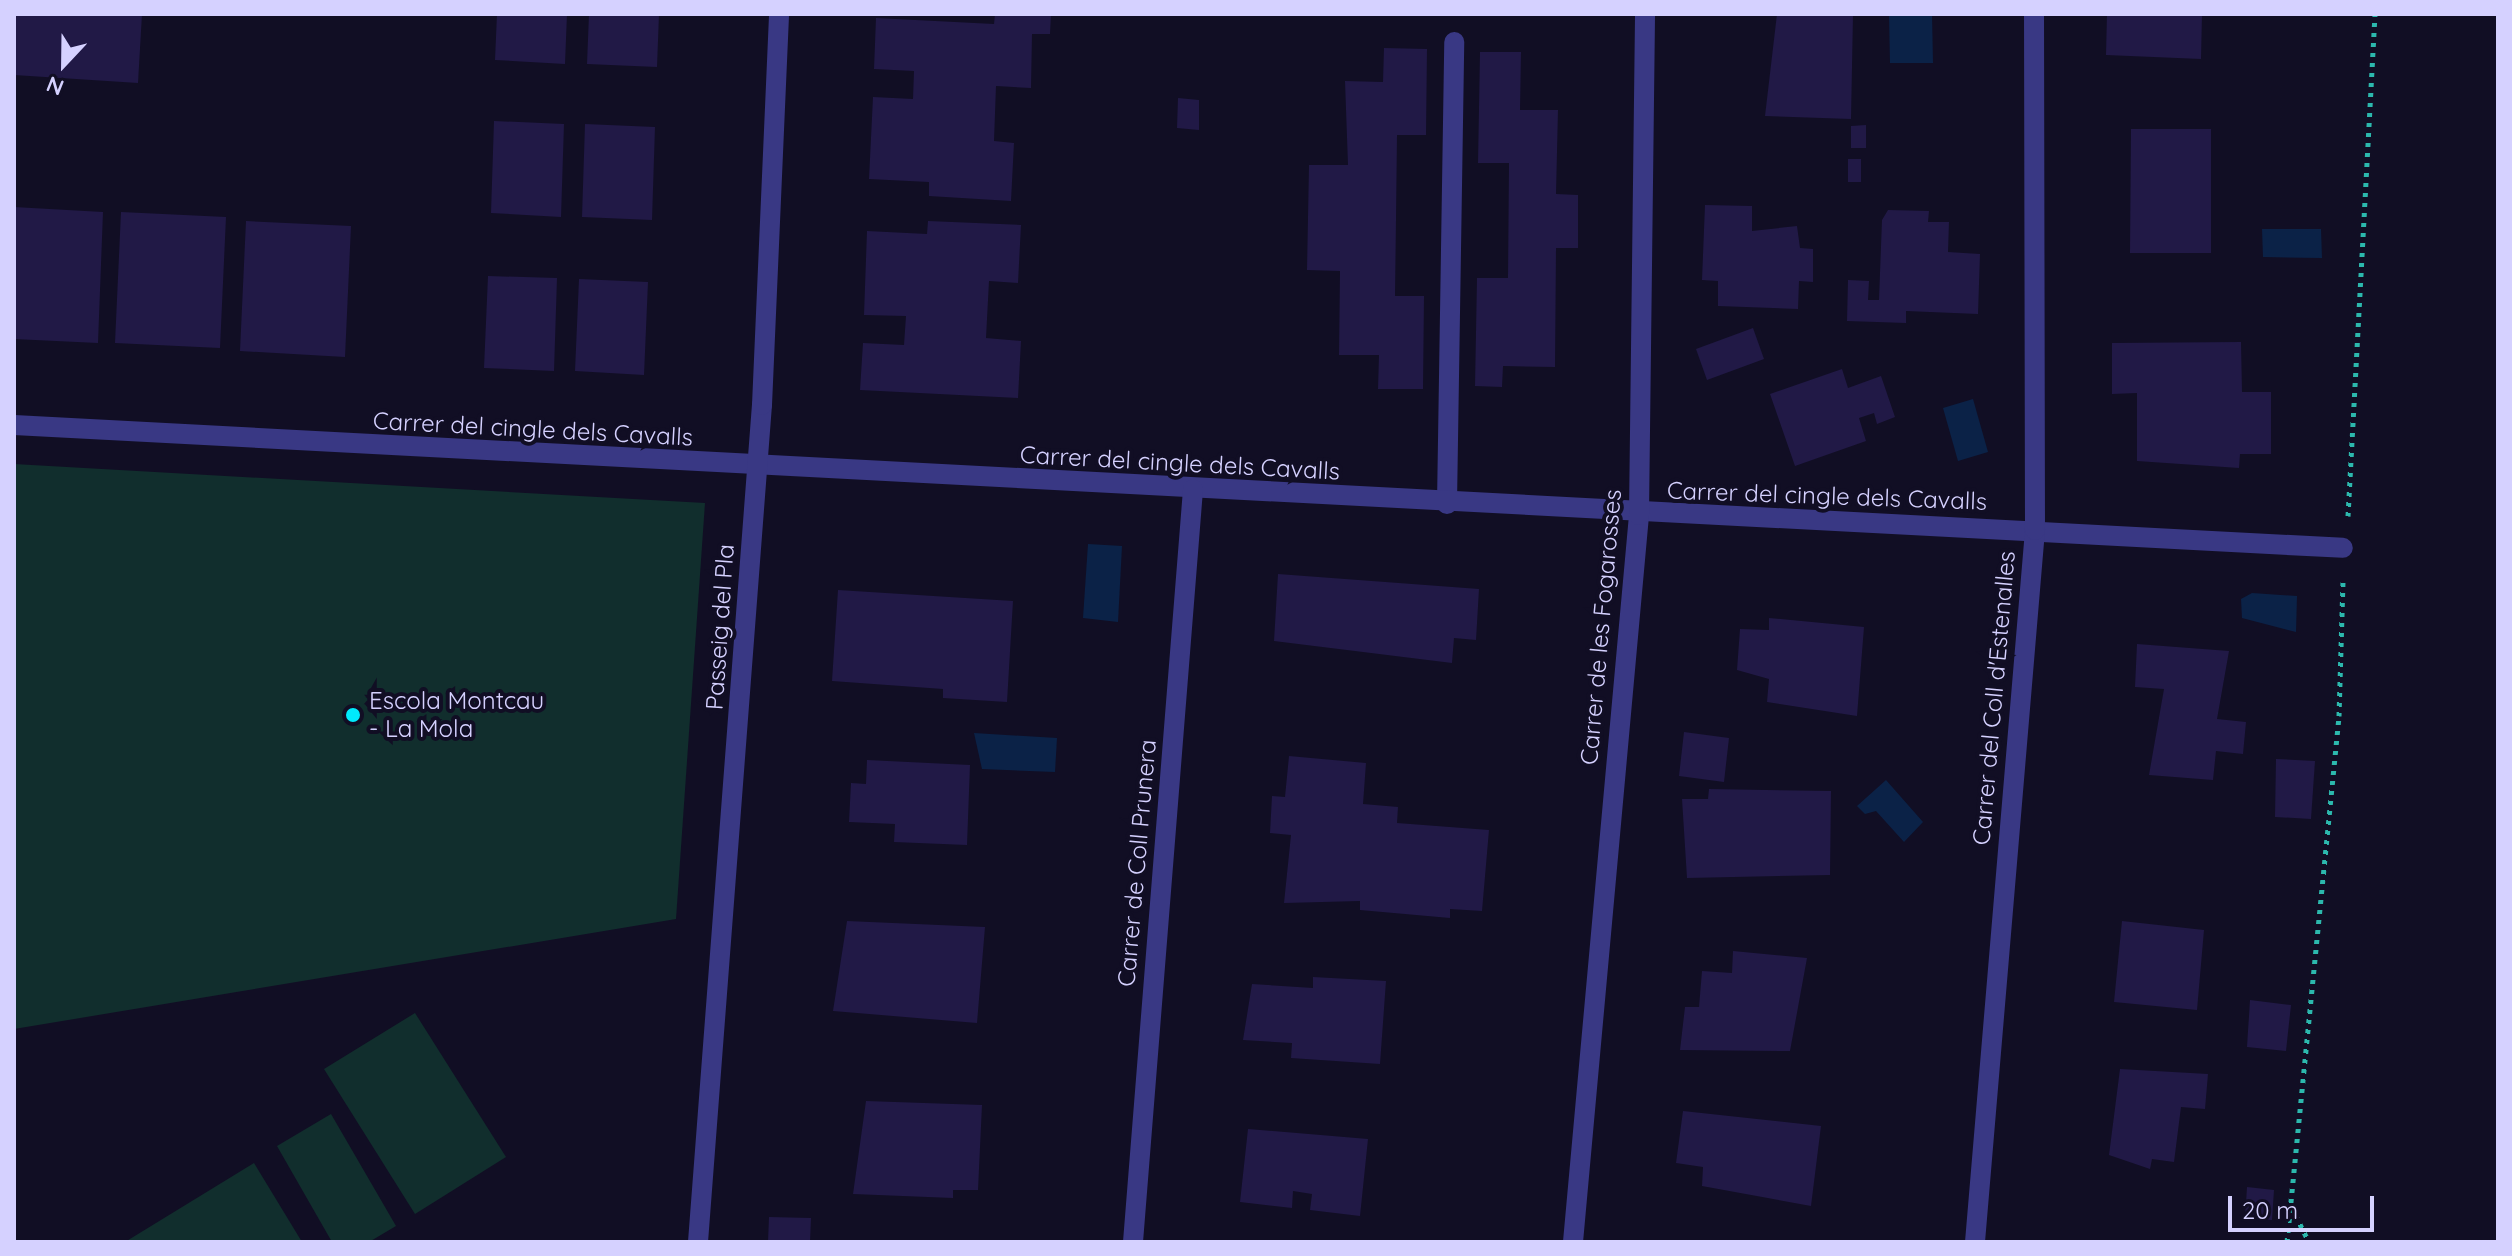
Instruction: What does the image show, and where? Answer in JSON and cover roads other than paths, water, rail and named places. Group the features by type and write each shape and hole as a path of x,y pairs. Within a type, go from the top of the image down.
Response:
{"street":[{"name":"Passeig del Pla","path":"698,1242 758,468 779,14"},
{"name":"Carrer de les Fogarosses","path":"1573,1242 1639,515 1645,14"},
{"name":"Carrer del Coll d'Estenalles","path":"1975,1242 2035,530 2034,14"},
{"path":"1447,504 1454,42"},
{"name":"Carrer del cingle dels Cavalls","path":"14,425 1639,515 2035,530 2343,548"},
{"name":"Carrer de Coll Prunera","path":"1133,1242 1193,489"}],"water":[{"path":"1889,14 1932,14 1933,63 1890,63"},
{"path":"2262,229 2321,229 2322,258 2263,257"},
{"path":"1973,399 1988,452 1958,461 1943,408"},
{"path":"1088,544 1122,546 1118,622 1083,618"},
{"path":"2252,593 2297,596 2296,632 2242,618 2241,599"},
{"path":"974,733 1057,738 1055,772 982,769"},
{"path":"1886,780 1923,822 1904,842 1876,811 1865,814 1857,806"}],"place":[{"name":"Escola Montcau - La Mola","path":"353,715"}]}
